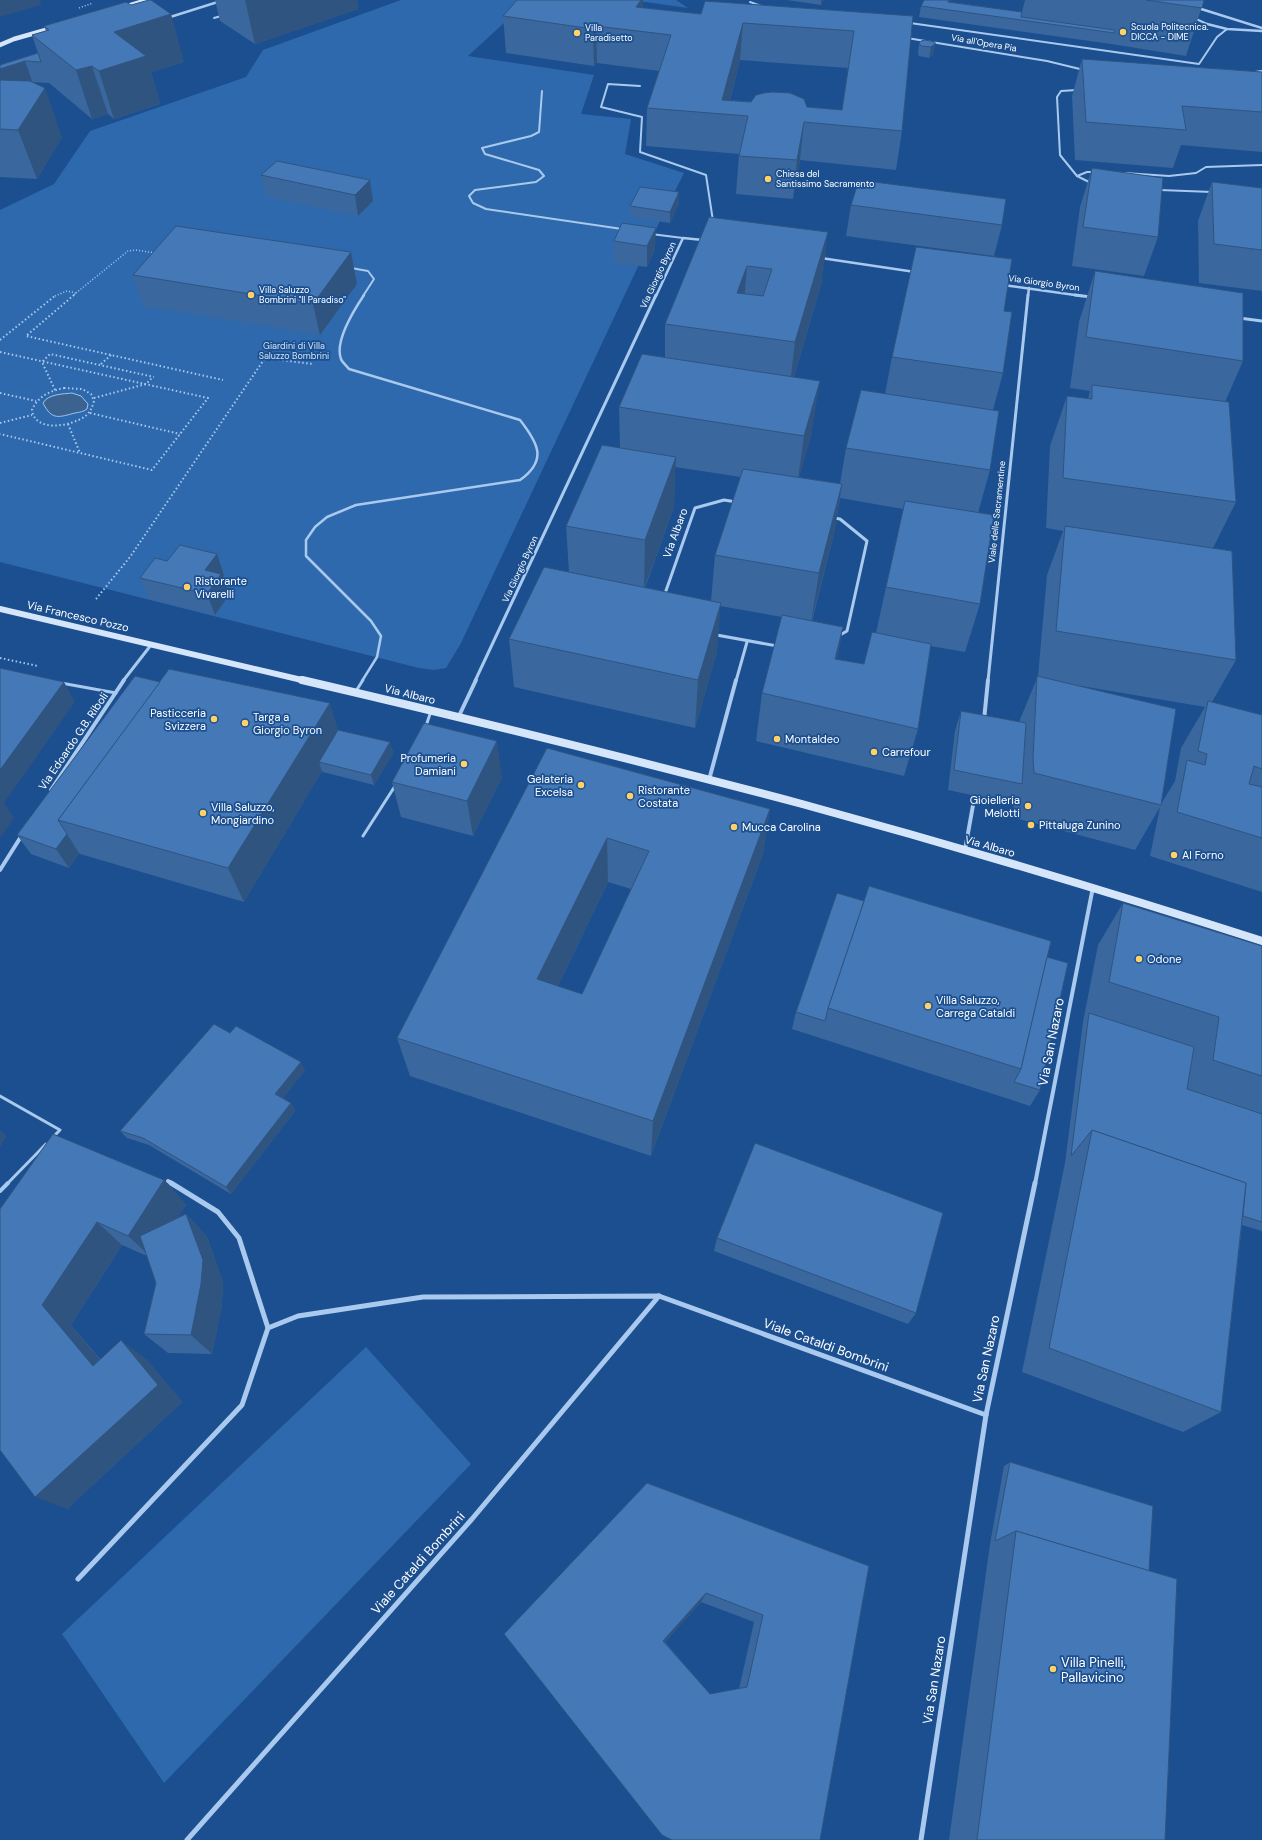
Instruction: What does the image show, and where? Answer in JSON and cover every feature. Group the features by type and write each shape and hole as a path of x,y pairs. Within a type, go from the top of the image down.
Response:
{"main road":[{"path":"117,9 147,0"},
{"path":"0,46 58,26"},
{"name":"Via Francesco Pozzo","path":"0,609 151,645"},
{"name":"Via Albaro","path":"151,645 355,692 709,781 965,850 1093,887 1262,941"}],"street":[{"path":"164,19 224,0"},
{"path":"1195,7 1262,30"},
{"path":"1207,24 1227,29 1262,30"},
{"name":"Via all'Opera Pia","path":"900,37 1047,61 1090,72"},
{"path":"1255,72 1262,71"},
{"name":"Via Giorgio Byron","path":"458,718 683,238 709,241"},
{"path":"816,257 918,272"},
{"name":"Via Giorgio Byron","path":"998,284 1099,298"},
{"name":"Viale delle Sacramentine","path":"984,721 1029,288"},
{"path":"1231,317 1262,321"},
{"name":"Via Albaro","path":"724,500 840,519 867,541 847,631 810,652 747,642 678,628 662,602 695,508 724,500"},
{"path":"709,781 747,642"},
{"name":"Via Edoardo G.B. Riboli","path":"47,796 122,683 151,645"},
{"path":"965,850 975,794"},
{"path":"0,870 26,830"},
{"name":"Via San Nazaro","path":"921,1840 986,1415 1037,1176 1093,887"},
{"path":"78,1579 242,1405 268,1328 239,1238 218,1212 168,1181"},
{"name":"Viale Cataldi Bombrini","path":"187,1840 467,1524 659,1296"},
{"name":"Viale Cataldi Bombrini","path":"268,1328 298,1316 423,1297 659,1296 986,1415"}],"lane":[{"path":"750,2 766,7"},
{"path":"214,18 221,16"},
{"path":"1190,16 1207,24"},
{"name":"Via all'Opera Pia","path":"907,23 1199,64 1217,37 1227,29"},
{"path":"640,86 608,84 601,106 642,117 640,152 706,175 714,227"},
{"path":"1082,90 1061,91 1057,97 1060,155 1077,176 1098,185"},
{"path":"542,91 538,132 531,136 482,148 485,154 539,170 544,176 536,182 475,190 468,196 474,203 486,209 623,230"},
{"path":"1124,173 1169,176 1196,173 1206,167 1262,165"},
{"path":"1077,176 1087,172 1094,172"},
{"path":"1156,190 1214,192"},
{"path":"646,233 683,238"},
{"path":"348,268 368,271 374,279 351,314 340,343 339,353 341,359 349,369 520,420 533,437 538,454 533,470 520,480 356,505 333,514 318,523 306,541 306,556 371,622 381,636 377,657 355,692"},
{"path":"54,682 116,693"},
{"path":"423,733 432,711"},
{"path":"363,836 397,783"},
{"path":"0,1096 60,1130 0,1192"}],"path":[{"path":"157,253 136,250 128,251 26,336 223,380"},
{"path":"0,340 57,294 67,292 76,293"},
{"path":"0,352 208,398 152,470 0,434"},
{"path":"42,362 50,354 154,377 146,384 94,398"},
{"path":"101,365 112,355"},
{"path":"96,599 130,557 265,358 349,369"},
{"path":"42,362 54,390"},
{"path":"74,388 90,393 94,398 95,403 90,413 77,422 58,426 41,423 35,419 32,414 32,410 36,401 54,390 74,388"},
{"path":"0,393 36,401"},
{"path":"90,413 180,434"},
{"path":"0,423 32,414"},
{"path":"68,424 80,454"}],"green space":[{"name":"Giardini di Villa Saluzzo Bombrini","path":"401,0 529,0 468,56 594,75 581,114 631,119 625,154 684,173 651,239 461,643 446,668 434,670 419,668 0,562 0,210 54,184 90,131 246,77 263,50"},
{"path":"631,0 676,0 688,8"},
{"path":"366,1347 471,1464 164,1783 62,1634"}],"shaded area":[{"path":"72,393 81,396 88,404 87,409 65,416 56,416 46,409 43,403 52,396"}],"building":[{"path":"149,0 171,14 114,32 146,56 99,71 92,66 76,70 32,35 49,30 44,26 126,2 131,5"},
{"path":"517,0 641,0 636,7 701,14 705,1 913,16 902,131 804,122 797,160 739,156 748,116 647,108 671,35 596,26 593,29 503,16","holes":["743,23 854,31 842,110 807,107 804,99 790,93 764,93 756,95 751,102 722,100"]},
{"path":"924,0 949,0 948,2 1022,12 1021,17 1115,30 1114,33 921,6"},
{"path":"1146,0 1204,0 1202,8"},
{"path":"925,40 935,42 935,44 931,47 921,46 919,43"},
{"path":"38,53 41,62 25,61 0,69 0,65"},
{"path":"1082,59 1262,72 1262,112 1182,106 1186,130 1086,122"},
{"path":"0,80 30,81 45,88 18,130 0,129"},
{"path":"277,161 370,180 355,195 261,175"},
{"path":"1092,168 1163,178 1158,237 1083,227"},
{"path":"859,180 1006,199 1002,225 851,205"},
{"path":"1212,182 1262,188 1262,250 1214,244"},
{"path":"640,187 679,192 670,212 630,206"},
{"path":"709,217 828,232 795,342 665,324","holes":["747,266 772,269 763,296 737,293"]},
{"path":"622,223 656,228 647,246 614,241"},
{"path":"176,226 351,252 313,304 133,275"},
{"path":"916,247 1012,259 1004,311 1012,312 1003,373 892,357"},
{"path":"1095,271 1243,293 1243,361 1086,337"},
{"path":"642,354 820,381 804,436 619,407"},
{"path":"1092,385 1229,402 1236,502 1063,478 1067,396 1092,399"},
{"path":"861,390 999,411 990,470 846,448"},
{"path":"602,445 676,457 645,540 566,526"},
{"path":"743,469 842,484 819,573 715,555"},
{"path":"905,501 994,515 980,604 886,587"},
{"path":"1065,526 1232,551 1236,660 1056,631"},
{"path":"180,545 217,554 205,570 221,574 207,594 140,578 155,558 167,561"},
{"path":"544,567 721,603 698,680 509,639"},
{"path":"782,615 843,627 835,659 864,664 872,632 931,644 918,729 762,693"},
{"path":"0,668 64,682 0,770"},
{"name":"Villa Saluzzo, Mongiardino","path":"169,669 330,703 228,868 58,820"},
{"path":"135,676 160,682 58,820 67,834 56,849 17,835"},
{"path":"1037,676 1176,709 1161,805 1034,773 1033,758"},
{"path":"1208,701 1262,715 1262,769 1254,766 1249,784 1262,787 1262,838 1177,812 1187,760 1205,765 1207,754 1198,751"},
{"path":"961,711 1026,723 1022,784 954,770"},
{"path":"424,723 497,741 467,801 392,782"},
{"path":"338,730 390,742 371,775 319,762"},
{"path":"547,748 770,809 653,1121 397,1038","holes":["607,838 649,851 582,994 537,979"]},
{"name":"Villa Saluzzo, Carrega Cataldi","path":"869,886 1051,941 1021,1069 828,1008"},
{"path":"837,893 864,901 825,1021 796,1012"},
{"path":"1123,903 1262,946 1262,1076 1213,1060 1219,1017 1109,982"},
{"path":"1047,957 1068,963 1040,1090 1014,1082 1021,1069"},
{"path":"1089,1013 1194,1047 1187,1089 1262,1114 1262,1222 1243,1216 1246,1183 1092,1130 1071,1156"},
{"path":"214,1024 230,1033 236,1026 301,1062 275,1094 291,1103 226,1187 143,1138 120,1131"},
{"path":"1092,1130 1246,1183 1221,1412 1049,1348"},
{"path":"53,1134 164,1180 128,1236 97,1222 42,1305 93,1366 121,1340 158,1385 35,1497 0,1450 0,1209"},
{"path":"755,1143 943,1213 916,1313 717,1238"},
{"path":"186,1214 203,1260 201,1284 191,1335 144,1334 156,1283 140,1236"},
{"path":"1010,1462 1153,1506 1149,1571 1016,1531 995,1541"},
{"path":"647,1483 869,1566 820,1840 672,1840 662,1835 504,1634","holes":["706,1593 763,1615 747,1687 710,1694 663,1641"]},
{"name":"Villa Pinelli, Pallavicino","path":"1016,1531 1177,1579 1165,1840 977,1840"}],"place":[{"name":"Scuola Politecnica. DICCA - DIME","path":"1123,32"},
{"name":"Villa Paradisetto","path":"577,33"},
{"name":"Chiesa del Santissimo Sacramento","path":"768,179"},
{"name":"Villa Saluzzo Bombrini \"Il Paradiso\"","path":"251,295"},
{"name":"Ristorante Vivarelli","path":"187,587"},
{"name":"Pasticceria Svizzera","path":"214,719"},
{"name":"Targa a Giorgio Byron","path":"245,723"},
{"name":"Montaldeo","path":"777,739"},
{"name":"Carrefour","path":"874,752"},
{"name":"Profumeria Damiani","path":"464,764"},
{"name":"Gelateria Excelsa","path":"581,785"},
{"name":"Ristorante Costata","path":"630,796"},
{"name":"Gioielleria Melotti","path":"1028,806"},
{"name":"Villa Saluzzo, Mongiardino","path":"203,813"},
{"name":"Pittaluga Zunino","path":"1031,825"},
{"name":"Mucca Carolina","path":"734,827"},
{"name":"Al Forno","path":"1174,855"},
{"name":"Odone","path":"1139,959"},
{"name":"Villa Saluzzo, Carrega Cataldi","path":"928,1006"},
{"name":"Villa Pinelli, Pallavicino","path":"1053,1669"}]}
